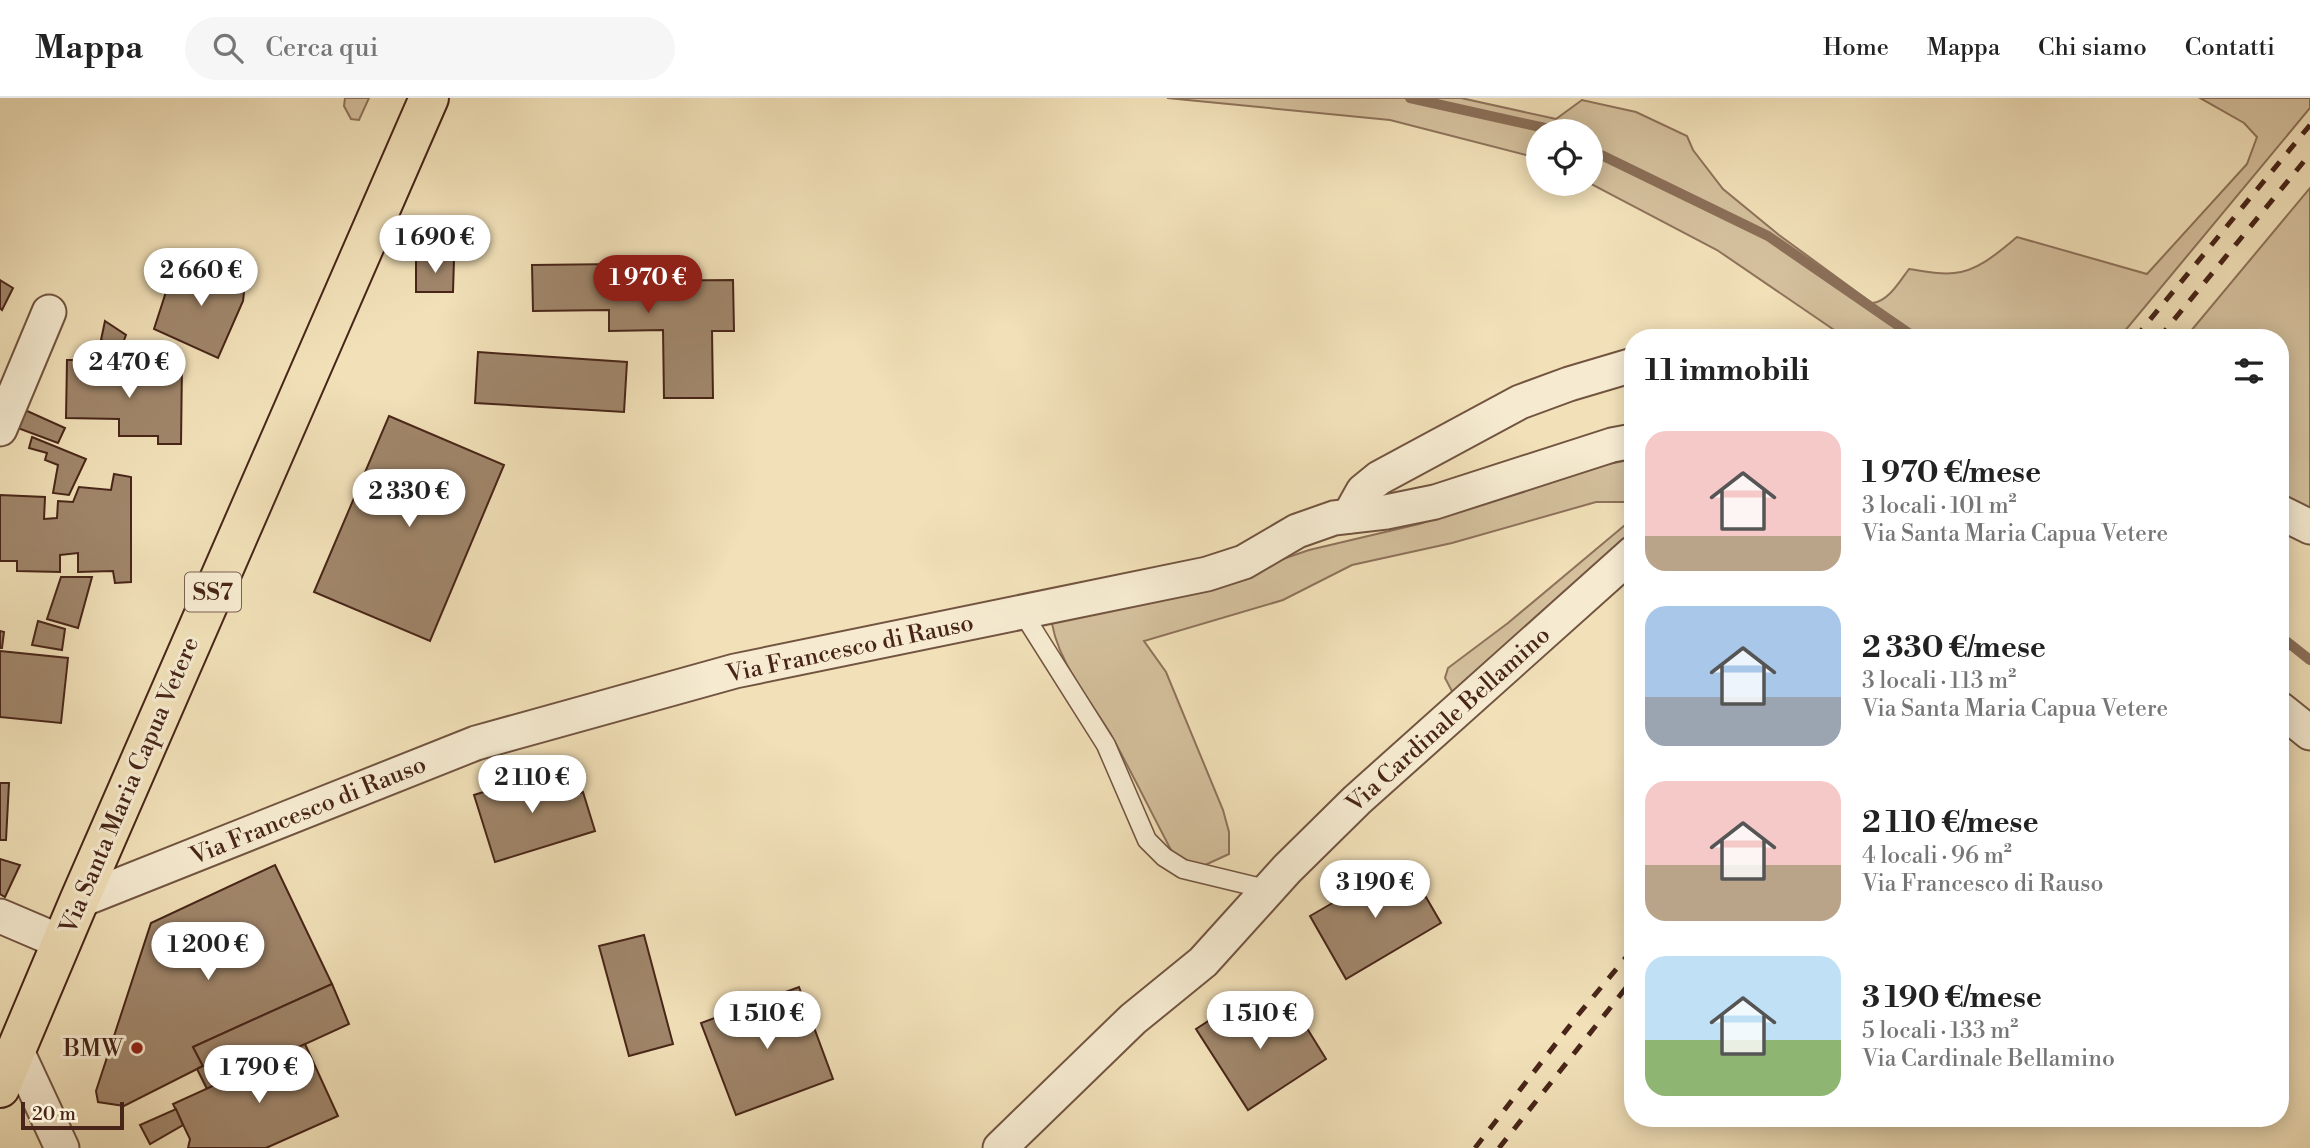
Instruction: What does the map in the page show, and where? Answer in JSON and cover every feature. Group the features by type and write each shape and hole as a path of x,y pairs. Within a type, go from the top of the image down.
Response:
{"main road":[{"name":"Via Santa Maria Capua Vetere","path":"0,1088 429,98"}],"street":[{"path":"0,429 49,312"},
{"path":"1349,516 1363,491 1379,478 1520,402 1624,368"},
{"name":"Via Francesco di Rauso","path":"79,901 476,743 735,671 1207,575 1244,562 1297,531 1334,518 1435,502 1624,443"},
{"path":"2289,516 2310,527"},
{"name":"Via Cardinale Bellamino","path":"1000,1148 1133,1019 1203,962 1287,869 1357,800 1624,561"},
{"path":"2289,716 2310,733"},
{"path":"0,916 61,942"},
{"path":"16,1049 62,1148"}],"lane":[{"path":"1022,612 1106,745 1147,840 1164,857 1183,869 1270,890"}],"shaded area":[{"path":"345,98 369,98 359,120 351,119 344,106"},
{"path":"1167,98 1461,98 1556,119 1526,119 1526,155 1390,120"},
{"path":"2200,98 2310,98 2310,108 2126,329 1833,329 1717,250 1603,190 1603,119 1556,119 1582,100 1636,112 1687,136 1693,150 1723,189 1779,235 1872,303 1888,295 1909,269 1943,274 1971,269 1988,260 2017,237 2147,274 2247,164 2257,137 2244,123"},
{"path":"2310,188 2310,509 2289,499 2289,329 2192,329"},
{"path":"1624,461 1624,502 1596,502 1452,543 1352,565 1283,600 1144,641 1166,672 1223,810 1229,832 1229,854 1203,866 1178,859 1110,733 1065,661 1053,630 1051,614 1240,574 1309,550 1419,524"},
{"path":"1624,526 1624,549 1456,699 1445,678 1448,668 1508,623"}],"building":[{"path":"416,259 454,259 453,292 416,292"},
{"path":"175,264 204,276 208,265 245,283 243,301 218,358 154,329"},
{"path":"620,264 620,281 733,280 734,331 712,331 713,398 664,398 663,330 609,331 609,310 533,311 532,265"},
{"path":"0,280 13,288 2,310 0,308"},
{"path":"105,321 126,335 121,348 101,340"},
{"path":"478,352 627,362 624,412 475,403"},
{"path":"67,360 81,360 80,366 105,366 105,378 156,378 156,362 182,362 181,444 158,444 158,436 119,436 119,419 66,418"},
{"path":"16,406 65,428 58,443 7,424"},
{"path":"389,416 504,465 430,641 314,592"},
{"path":"32,437 86,459 69,495 53,493 58,465 45,460 47,453 29,448"},
{"path":"114,474 131,477 131,582 115,583 113,571 78,572 78,553 60,555 60,572 17,571 17,561 0,561 0,495 45,497 44,519 57,518 58,501 73,502 79,487 111,490"},
{"path":"61,577 92,577 78,628 47,619"},
{"path":"38,621 65,629 62,650 32,645"},
{"path":"0,631 4,632 2,648 0,648"},
{"path":"0,651 68,658 61,723 0,717"},
{"path":"557,769 566,798 583,792 595,831 495,862 474,795"},
{"path":"0,783 9,783 6,840 0,840"},
{"path":"0,859 20,865 5,897 0,894"},
{"path":"1405,861 1441,923 1346,979 1310,916"},
{"path":"275,865 332,984 193,1047 203,1066 124,1106 98,1102 96,1091 151,923"},
{"path":"644,935 673,1044 629,1056 599,946"},
{"path":"332,984 349,1024 207,1089 197,1069 203,1066 193,1047"},
{"path":"799,987 833,1079 736,1115 701,1023"},
{"path":"1236,1003 1248,1023 1280,1003 1292,1022 1300,1017 1326,1059 1248,1110 1196,1029"},
{"path":"305,1044 338,1116 266,1148 188,1148 190,1139 173,1104"},
{"path":"176,1109 183,1125 150,1144 140,1125"}],"waterway":[{"path":"1410,98 1526,124"},
{"path":"1603,156 1768,236 1903,329"},
{"path":"2289,643 2310,660"}],"railway":[{"path":"2142,329 2310,125"},
{"path":"2166,329 2310,154"},
{"path":"1475,1148 1624,960"},
{"path":"1499,1148 1624,990"}],"place":[{"name":"BMW","path":"137,1048"}]}
